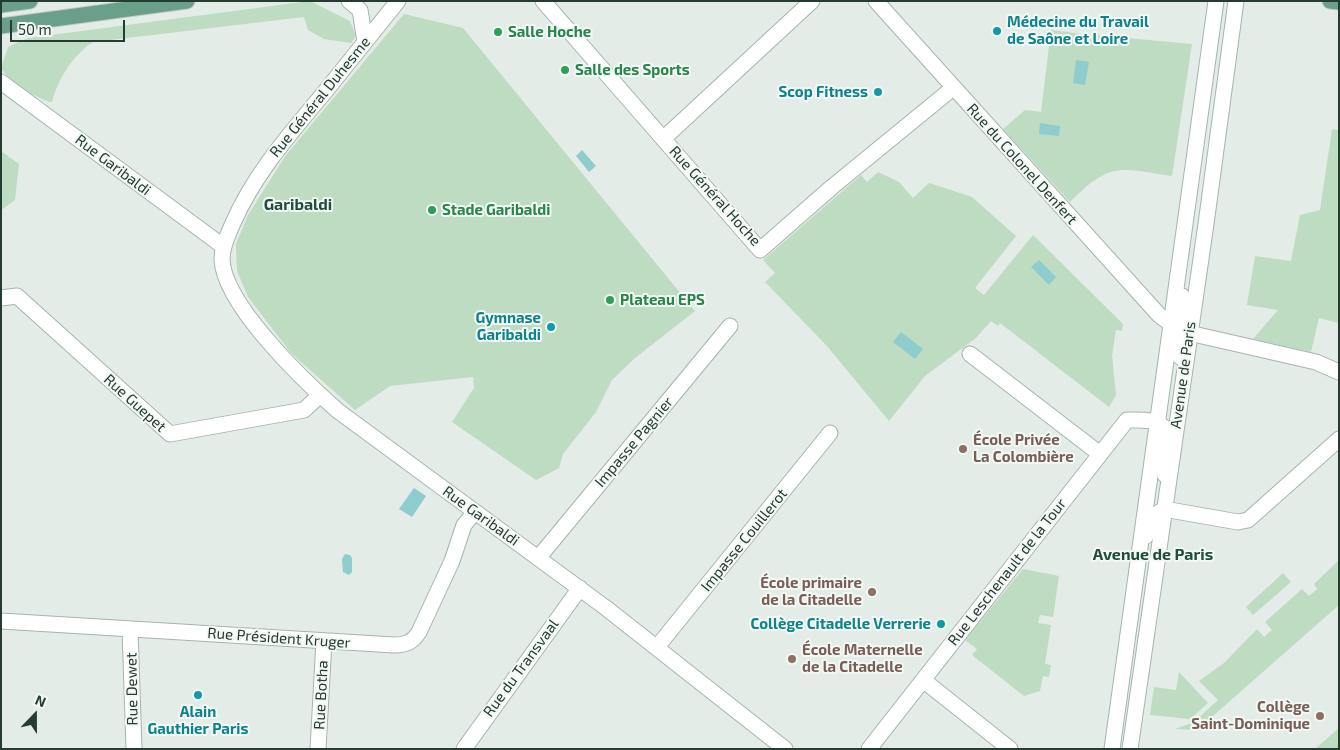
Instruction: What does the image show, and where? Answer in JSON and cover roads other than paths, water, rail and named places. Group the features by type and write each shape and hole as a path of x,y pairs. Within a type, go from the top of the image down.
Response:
{"main road":[{"path":"1,5 30,1"},
{"path":"1,26 187,1"},
{"path":"1330,1 1339,2"}],"street":[{"path":"349,1 360,10 365,42"},
{"name":"Rue Général Duhesme","path":"246,196 272,156 398,1"},
{"name":"Rue Général Hoche","path":"543,1 760,250 832,187 953,88"},
{"path":"663,139 812,1"},
{"name":"Rue du Colonel Denfert","path":"876,1 1159,315 1180,331 1183,339 1179,374 1182,387"},
{"name":"Avenue de Paris","path":"1112,749 1216,1"},
{"name":"Avenue de Paris","path":"1130,749 1236,1"},
{"name":"Rue Garibaldi","path":"1,82 224,247"},
{"name":"Rue Garibaldi","path":"246,196 224,247 222,260 235,295 278,353 320,396 580,588 785,749"},
{"path":"1181,253 1184,279 1180,315 1182,325 1189,333 1316,362 1339,372"},
{"name":"Rue Guepet","path":"1,298 16,296 170,434 304,410 320,396"},
{"name":"Impasse Pagnier","path":"539,557 730,326"},
{"path":"970,354 1100,454"},
{"name":"Rue Leschenault de la Tour","path":"869,749 1127,420 1158,422"},
{"path":"1158,422 1166,430 1164,469 1167,490"},
{"name":"Impasse Couillerot","path":"657,647 830,433"},
{"path":"1136,568 1152,517 1164,509 1231,521 1248,520 1339,439"},
{"name":"Rue Président Kruger","path":"1,621 394,645 411,642 419,632 448,568 464,525 475,512"},
{"name":"Rue du Transvaal","path":"464,749 580,588"},
{"name":"Rue Dewet","path":"130,629 134,749"},
{"name":"Rue Botha","path":"318,749 324,641"},
{"path":"923,680 1010,749"}],"water":[{"path":"1076,60 1089,62 1085,85 1073,83"},
{"path":"1040,123 1060,126 1059,136 1039,134"},
{"path":"582,150 596,166 589,172 576,156"},
{"path":"1039,260 1056,277 1049,285 1031,267"},
{"path":"901,332 923,349 915,359 893,342"},
{"path":"414,488 426,496 412,517 399,509"},
{"path":"345,554 350,555 352,558 352,572 349,575 343,572 342,559"}],"place":[{"name":"Médecine du Travail de Saône et Loire","path":"997,31"},
{"name":"Salle Hoche","path":"498,32"},
{"name":"Salle des Sports","path":"565,70"},
{"name":"Scop Fitness","path":"878,92"},
{"name":"Stade Garibaldi","path":"432,210"},
{"name":"Plateau EPS","path":"610,300"},
{"name":"Gymnase Garibaldi","path":"551,327"},
{"name":"École Privée La Colombière","path":"963,449"},
{"name":"École primaire de la Citadelle","path":"872,592"},
{"name":"Collège Citadelle Verrerie","path":"941,624"},
{"name":"École Maternelle de la Citadelle","path":"792,659"},
{"name":"Alain Gauthier Paris","path":"198,695"},
{"name":"Collège Saint-Dominique","path":"1320,716"}],"district":[{"name":"Garibaldi","path":"298,205"},
{"name":"Avenue de Paris","path":"1153,555"}]}
